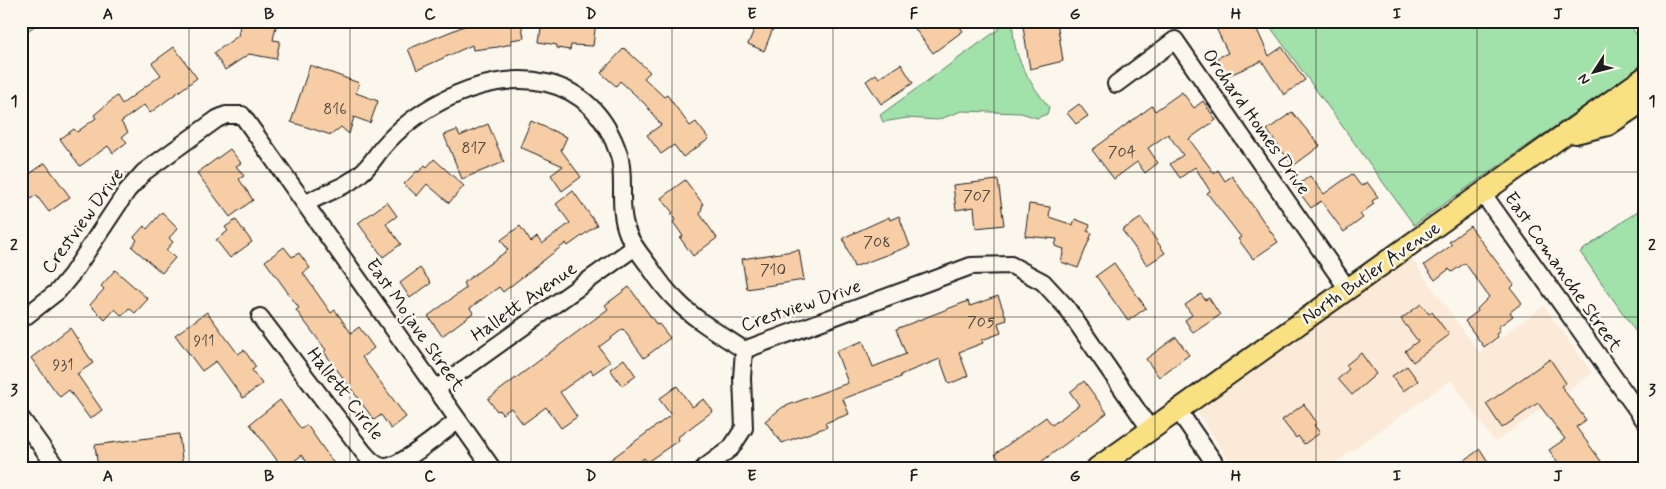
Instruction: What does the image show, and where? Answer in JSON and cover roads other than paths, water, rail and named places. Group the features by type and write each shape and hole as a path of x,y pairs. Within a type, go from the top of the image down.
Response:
{"main road":[{"name":"North Butler Avenue","path":"1097,468 1347,288 1568,134 1645,77"},
{"path":"1568,134 1608,125 1645,100"}],"street":[{"name":"Orchard Homes Drive","path":"1116,84 1175,40 1347,288"},
{"name":"Crestview Drive","path":"21,320 58,290 72,274 127,191 144,172 217,119 226,115 243,112 305,204 362,173 402,127 417,115 444,100 500,82 520,80 544,81 576,93 595,109 606,126 619,157 623,219 635,247 677,302 744,350 971,266 1011,266 1043,282 1066,306 1150,429"},
{"name":"East Comanche Street","path":"1483,194 1645,421"},
{"name":"East Mojave Street","path":"305,204 492,468"},
{"name":"Hallett Avenue","path":"436,389 635,247"},
{"name":"Hallett Circle","path":"260,317 364,453 375,464 386,467 399,463 458,420"},
{"path":"704,468 731,448 744,428 742,378 744,350"},
{"path":"1178,410 1218,468"},
{"path":"21,418 57,468"}]}
